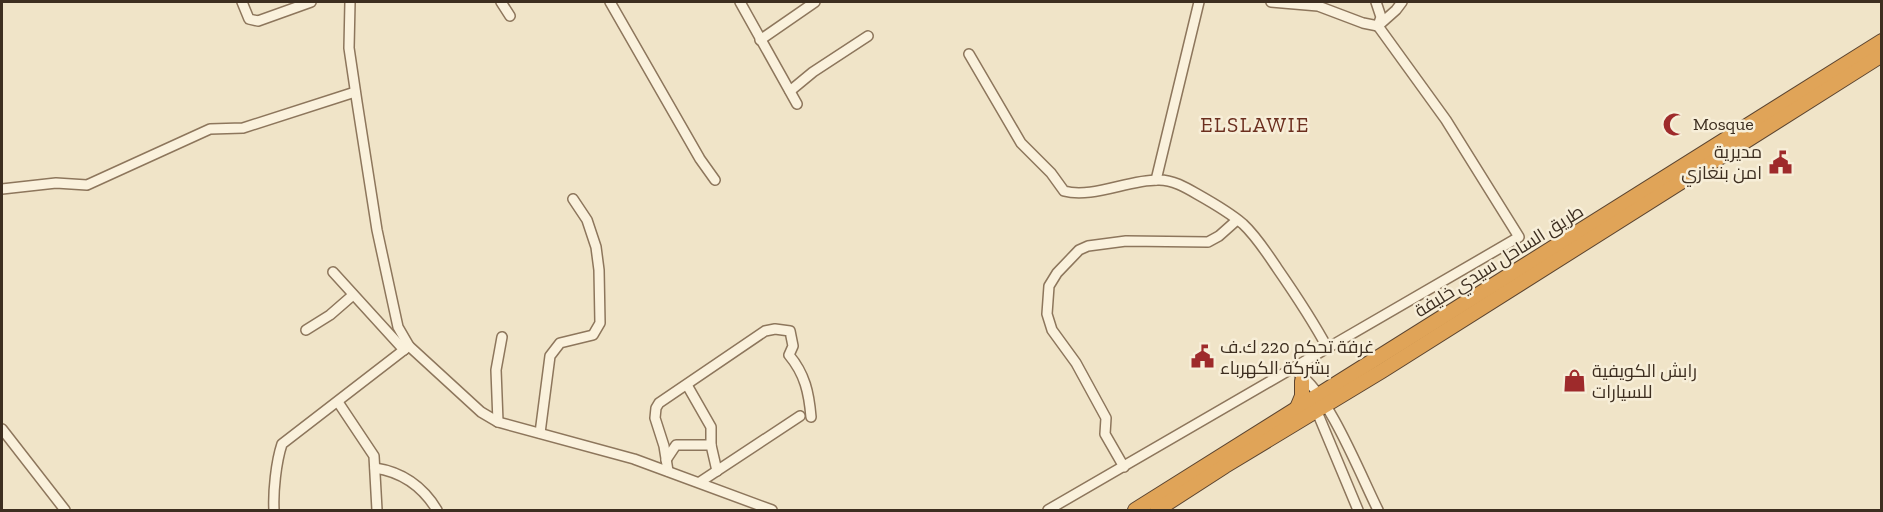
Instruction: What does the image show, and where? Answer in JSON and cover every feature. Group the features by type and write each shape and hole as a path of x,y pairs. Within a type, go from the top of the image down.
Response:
{"highway":[{"name":"طريق الساحل سيدي خليفة","path":"1136,510 1297,408 1321,399 1881,41"},
{"path":"1157,510 1321,399 1881,55"},
{"path":"1300,375 1321,399"},
{"path":"1297,408 1302,396 1300,375"}],"street":[{"path":"242,2 249,19 258,21 310,2"},
{"path":"350,2 349,48 377,230 393,308 407,348"},
{"path":"501,2 510,16"},
{"path":"610,2 700,159 715,180"},
{"path":"740,2 797,104"},
{"path":"760,39 815,2"},
{"path":"1156,180 1199,2"},
{"path":"1048,510 1124,467 1300,375 1328,349 1519,237 1446,120 1378,26 1318,6 1271,2"},
{"path":"1376,2 1381,17 1378,26"},
{"path":"1378,26 1402,2"},
{"path":"790,91 868,36"},
{"path":"969,54 1021,144 1051,173 1064,191 1112,189 1156,180 1174,182 1222,208 1245,225 1266,251 1307,312 1328,349"},
{"path":"2,189 56,183 87,184 210,129 243,128 355,92"},
{"path":"540,433 550,356 560,343 593,335 600,323 599,270 596,248 587,220 573,199"},
{"path":"1124,467 1105,434 1106,418 1076,363 1052,330 1047,314 1049,286 1057,273 1079,250 1088,246 1126,241 1208,242 1238,220"},
{"path":"333,272 407,348 481,412 498,422 634,459 772,510"},
{"path":"306,330 330,315 353,295"},
{"path":"668,471 655,418 656,408 665,398 765,331 775,329 790,331 793,346 789,355 800,368 807,383 811,417"},
{"path":"498,422 496,370 502,337"},
{"path":"274,510 279,453 282,444 407,348"},
{"path":"1300,375 1321,399 1378,510"},
{"path":"687,385 711,427 711,446 717,471"},
{"path":"1321,399 1358,510"},
{"path":"338,402 374,456 377,510"},
{"path":"700,482 800,416"},
{"path":"2,429 65,510"},
{"path":"666,460 676,445 711,446"},
{"path":"375,468 396,473 416,485 437,510"}],"place":[{"name":"Mosque","path":"1675,124"},
{"name":"مديرية امن بنغازي","path":"1780,162"},
{"name":"غرفة تحكم 220 ك.ف بشركة الكهرباء","path":"1202,357"},
{"name":"رابش الكويفية للسيارات","path":"1574,381"}],"district":[{"name":"ELSLAWIE","path":"1255,125"}]}
